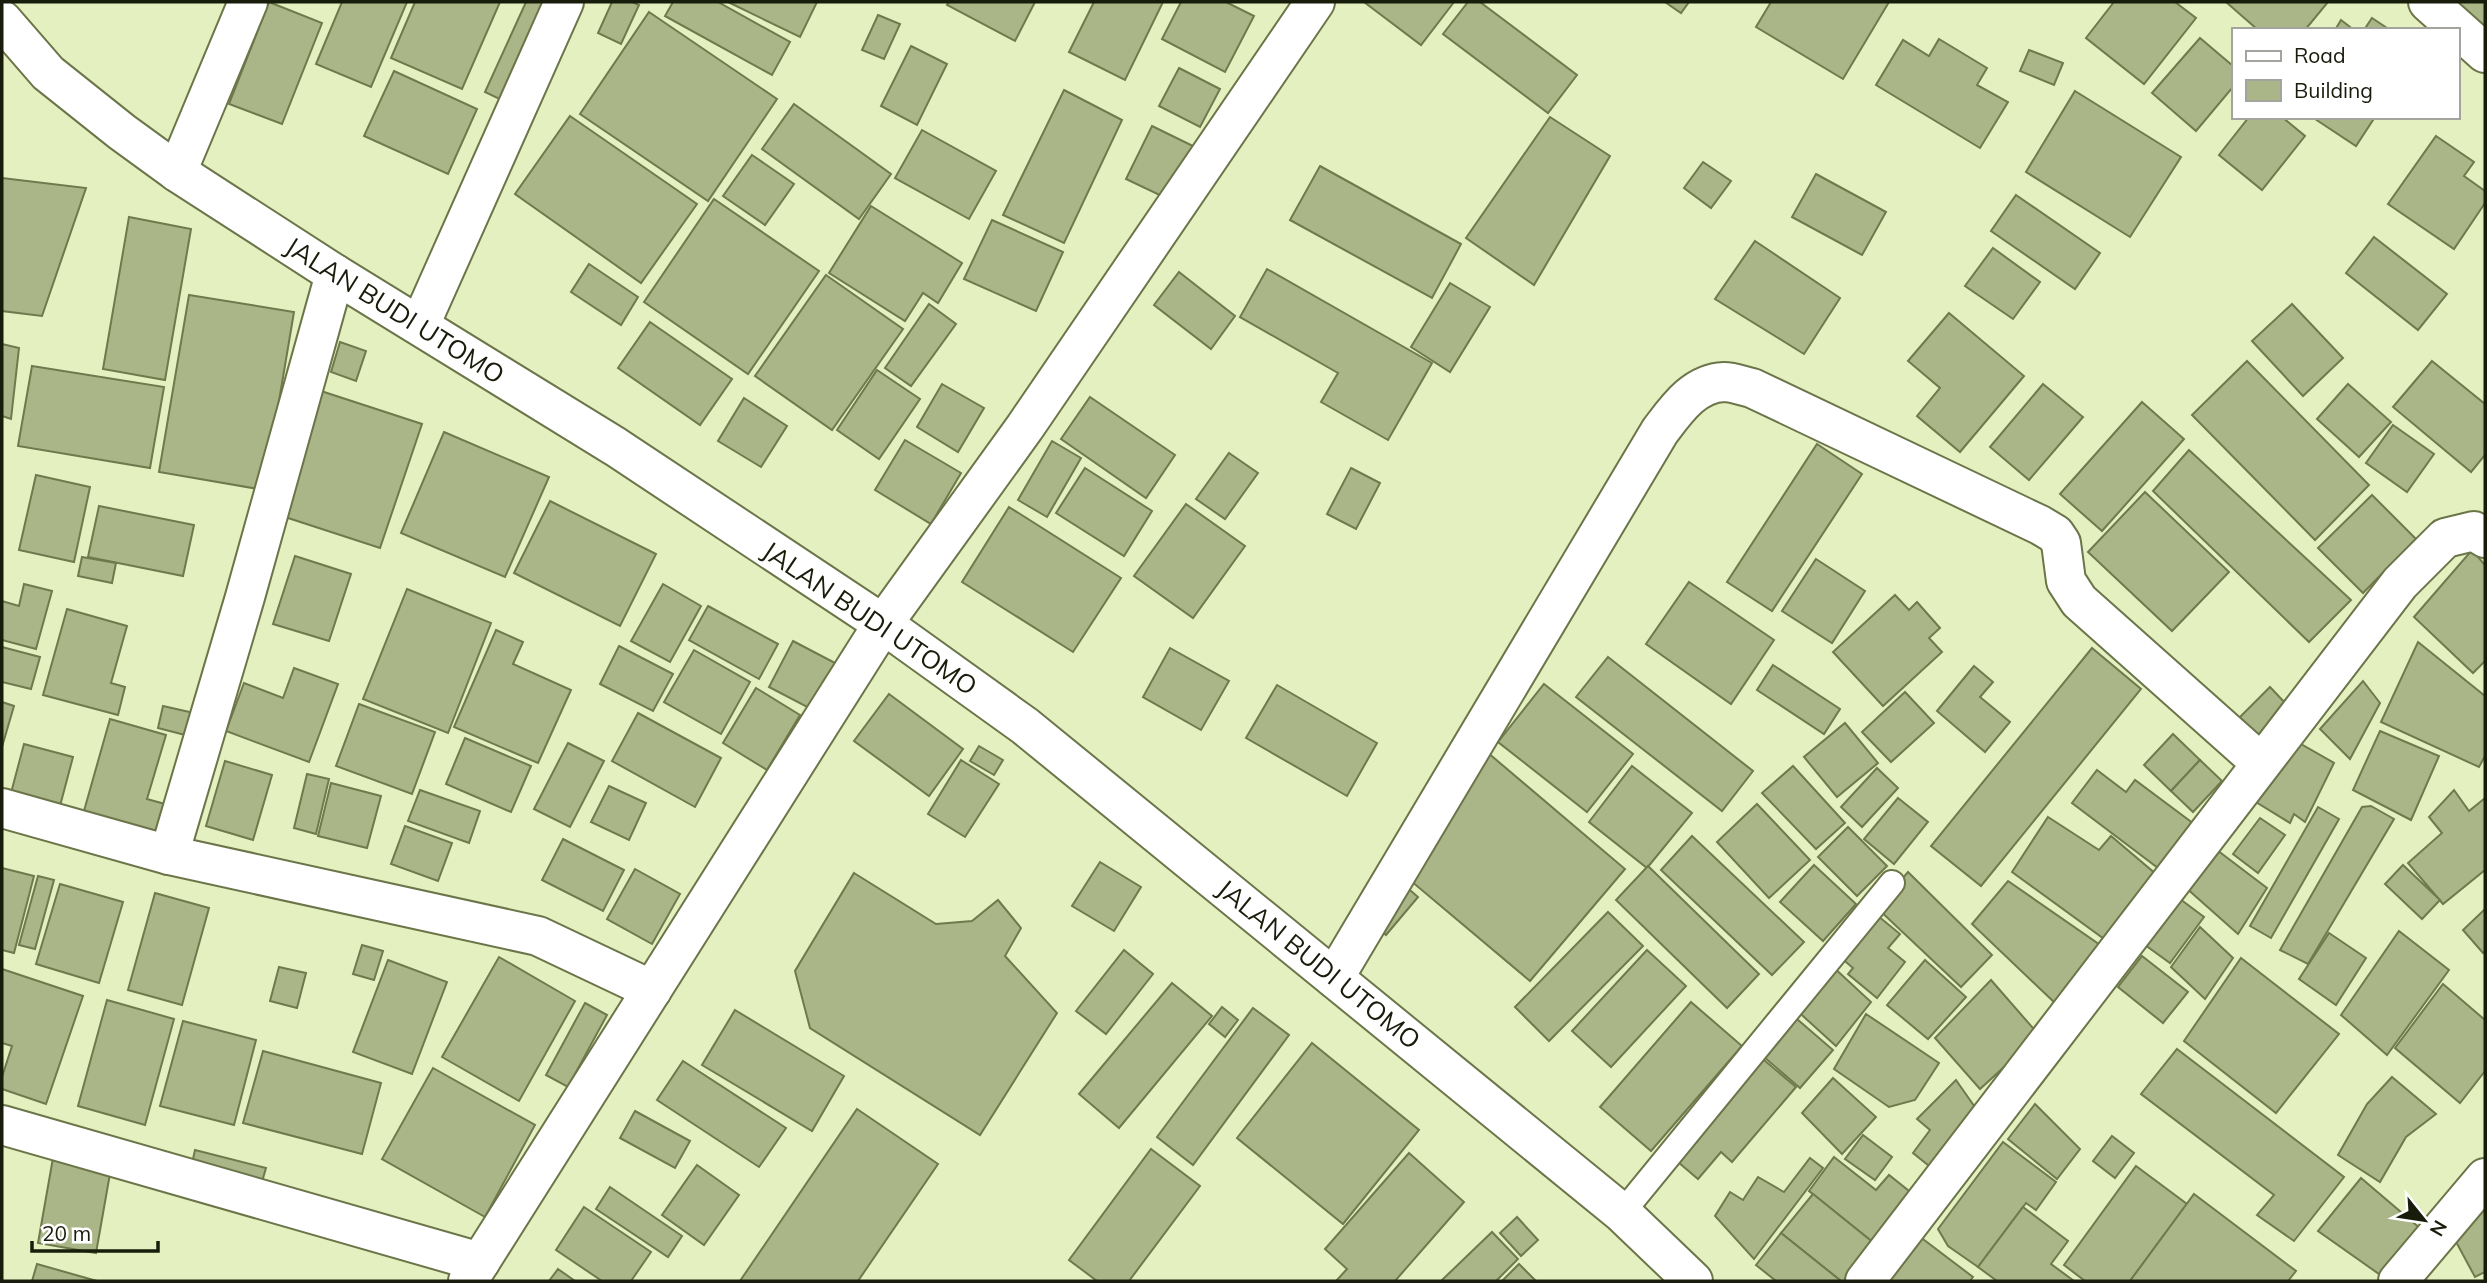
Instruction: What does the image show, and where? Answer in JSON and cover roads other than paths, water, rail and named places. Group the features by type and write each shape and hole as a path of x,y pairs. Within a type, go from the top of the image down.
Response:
{"street":[{"path":"177,172 248,2"},
{"path":"420,325 564,2"},
{"path":"2,1125 474,1272 883,624 1025,428 1315,2"},
{"path":"2428,2 2457,28"},
{"name":"JALAN BUDI UTOMO","path":"2,20 48,73 177,172 335,274 616,447 883,624 1025,726 1622,1213 1693,1281"},
{"path":"2459,30 2485,53"},
{"path":"169,855 335,274"},
{"path":"1334,978 1660,432 1679,406 1700,388 1724,382 1752,388 2054,534 2061,543 2066,581 2078,601 2262,763"},
{"path":"1865,1281 2400,583 2445,538 2474,531 2485,538"},
{"path":"2,808 169,855 538,936 652,990"},
{"path":"2398,1281 2485,1178"}],"lane":[{"path":"1622,1213 1892,883"}]}
